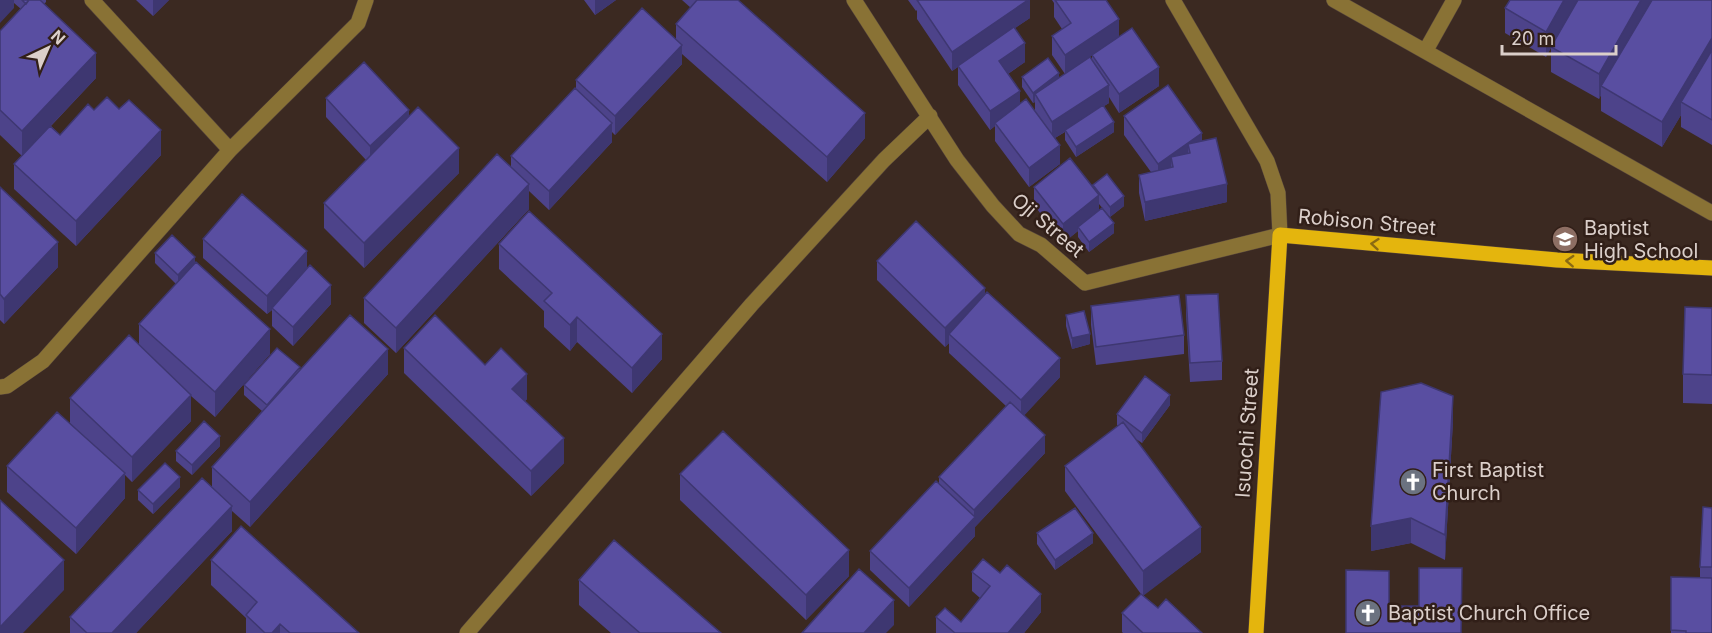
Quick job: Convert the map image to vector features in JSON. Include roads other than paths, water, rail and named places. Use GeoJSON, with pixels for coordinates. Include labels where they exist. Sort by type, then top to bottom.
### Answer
{"type":"FeatureCollection","features":[{"type":"Feature","properties":{"kind":"main road","name":"Robison Street"},"geometry":{"type":"LineString","coordinates":[[1280,235],[1557,260],[1712,268]]}},
{"type":"Feature","properties":{"kind":"main road","name":"Isuochi Street"},"geometry":{"type":"LineString","coordinates":[[1256,633],[1280,235]]}},
{"type":"Feature","properties":{"kind":"street"},"geometry":{"type":"LineString","coordinates":[[92,0],[230,150]]}},
{"type":"Feature","properties":{"kind":"street"},"geometry":{"type":"LineString","coordinates":[[0,387],[7,386],[43,361],[230,150],[358,23],[366,0]]}},
{"type":"Feature","properties":{"kind":"street","name":"Oji Street"},"geometry":{"type":"LineString","coordinates":[[854,0],[957,160],[993,207],[1019,234],[1041,245],[1085,283],[1280,235]]}},
{"type":"Feature","properties":{"kind":"street","name":"Robison Street"},"geometry":{"type":"LineString","coordinates":[[1173,0],[1267,161],[1278,193],[1280,235]]}},
{"type":"Feature","properties":{"kind":"street"},"geometry":{"type":"LineString","coordinates":[[1334,0],[1712,213]]}},
{"type":"Feature","properties":{"kind":"street"},"geometry":{"type":"LineString","coordinates":[[1426,50],[1454,0]]}},
{"type":"Feature","properties":{"kind":"street"},"geometry":{"type":"LineString","coordinates":[[467,633],[753,304],[884,160],[930,116]]}},
{"type":"Feature","properties":{"kind":"place","name":"Baptist High School"},"geometry":{"type":"Point","coordinates":[1565,239]}},
{"type":"Feature","properties":{"kind":"place","name":"First Baptist Church"},"geometry":{"type":"Point","coordinates":[1413,482]}},
{"type":"Feature","properties":{"kind":"place","name":"Baptist Church Office"},"geometry":{"type":"Point","coordinates":[1368,613]}}]}
